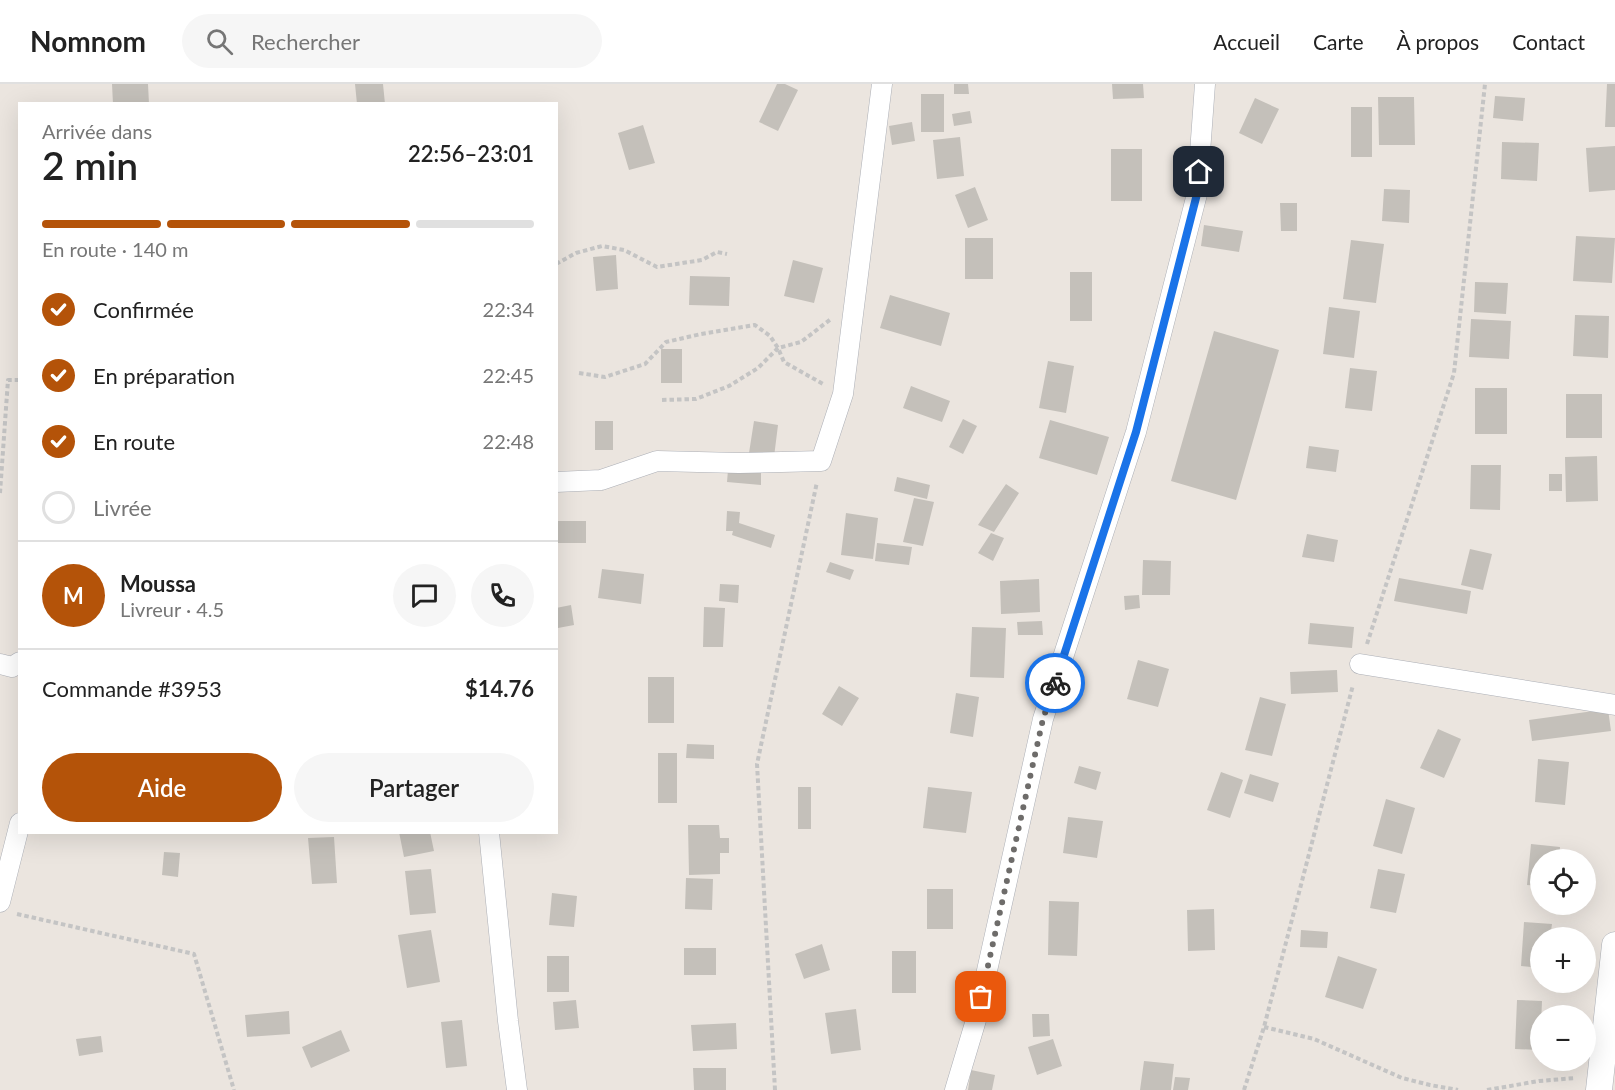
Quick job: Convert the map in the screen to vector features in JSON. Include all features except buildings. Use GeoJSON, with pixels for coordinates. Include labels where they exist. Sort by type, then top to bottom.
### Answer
{"type":"FeatureCollection","features":[{"type":"Feature","properties":{"kind":"street"},"geometry":{"type":"LineString","coordinates":[[558,482],[601,480],[657,461],[739,463],[821,461],[843,394],[882,84]]}},
{"type":"Feature","properties":{"kind":"street"},"geometry":{"type":"LineString","coordinates":[[956,1090],[976,1020],[1043,719],[1136,432],[1197,194],[1205,84]]}},
{"type":"Feature","properties":{"kind":"street"},"geometry":{"type":"LineString","coordinates":[[0,664],[12,667],[18,663]]}},
{"type":"Feature","properties":{"kind":"street"},"geometry":{"type":"LineString","coordinates":[[1360,664],[1615,705]]}},
{"type":"Feature","properties":{"kind":"street"},"geometry":{"type":"LineString","coordinates":[[6,907],[18,834]]}},
{"type":"Feature","properties":{"kind":"street"},"geometry":{"type":"LineString","coordinates":[[489,834],[517,1090]]}},
{"type":"Feature","properties":{"kind":"street"},"geometry":{"type":"LineString","coordinates":[[1600,1083],[1614,956]]}},
{"type":"Feature","properties":{"kind":"path"},"geometry":{"type":"LineString","coordinates":[[1244,1090],[1264,1026],[1347,703],[1454,373],[1485,84]]}},
{"type":"Feature","properties":{"kind":"path"},"geometry":{"type":"LineString","coordinates":[[558,263],[576,253],[602,246],[624,250],[657,267],[702,260],[717,252],[727,254]]}},
{"type":"Feature","properties":{"kind":"path"},"geometry":{"type":"LineString","coordinates":[[662,400],[696,399],[729,386],[758,368],[778,348],[801,342],[824,322],[854,306]]}},
{"type":"Feature","properties":{"kind":"path"},"geometry":{"type":"LineString","coordinates":[[579,373],[605,377],[645,364],[666,342],[701,333],[755,325],[770,336],[784,362],[843,394]]}},
{"type":"Feature","properties":{"kind":"path"},"geometry":{"type":"LineString","coordinates":[[0,493],[8,380],[18,380]]}},
{"type":"Feature","properties":{"kind":"path"},"geometry":{"type":"LineString","coordinates":[[775,1090],[757,764],[821,461]]}},
{"type":"Feature","properties":{"kind":"path"},"geometry":{"type":"LineString","coordinates":[[6,907],[194,954],[234,1090]]}},
{"type":"Feature","properties":{"kind":"path"},"geometry":{"type":"LineString","coordinates":[[1264,1026],[1314,1039],[1402,1078],[1458,1090]]}},
{"type":"Feature","properties":{"kind":"path"},"geometry":{"type":"LineString","coordinates":[[1487,1090],[1539,1082],[1600,1083]]}},
{"type":"Feature","properties":{"kind":"way so far"},"geometry":{"type":"LineString","coordinates":[[981,997],[1043,719],[1055,683]]}},
{"type":"Feature","properties":{"kind":"route"},"geometry":{"type":"LineString","coordinates":[[1055,683],[1136,432],[1197,194],[1199,172]]}}]}
